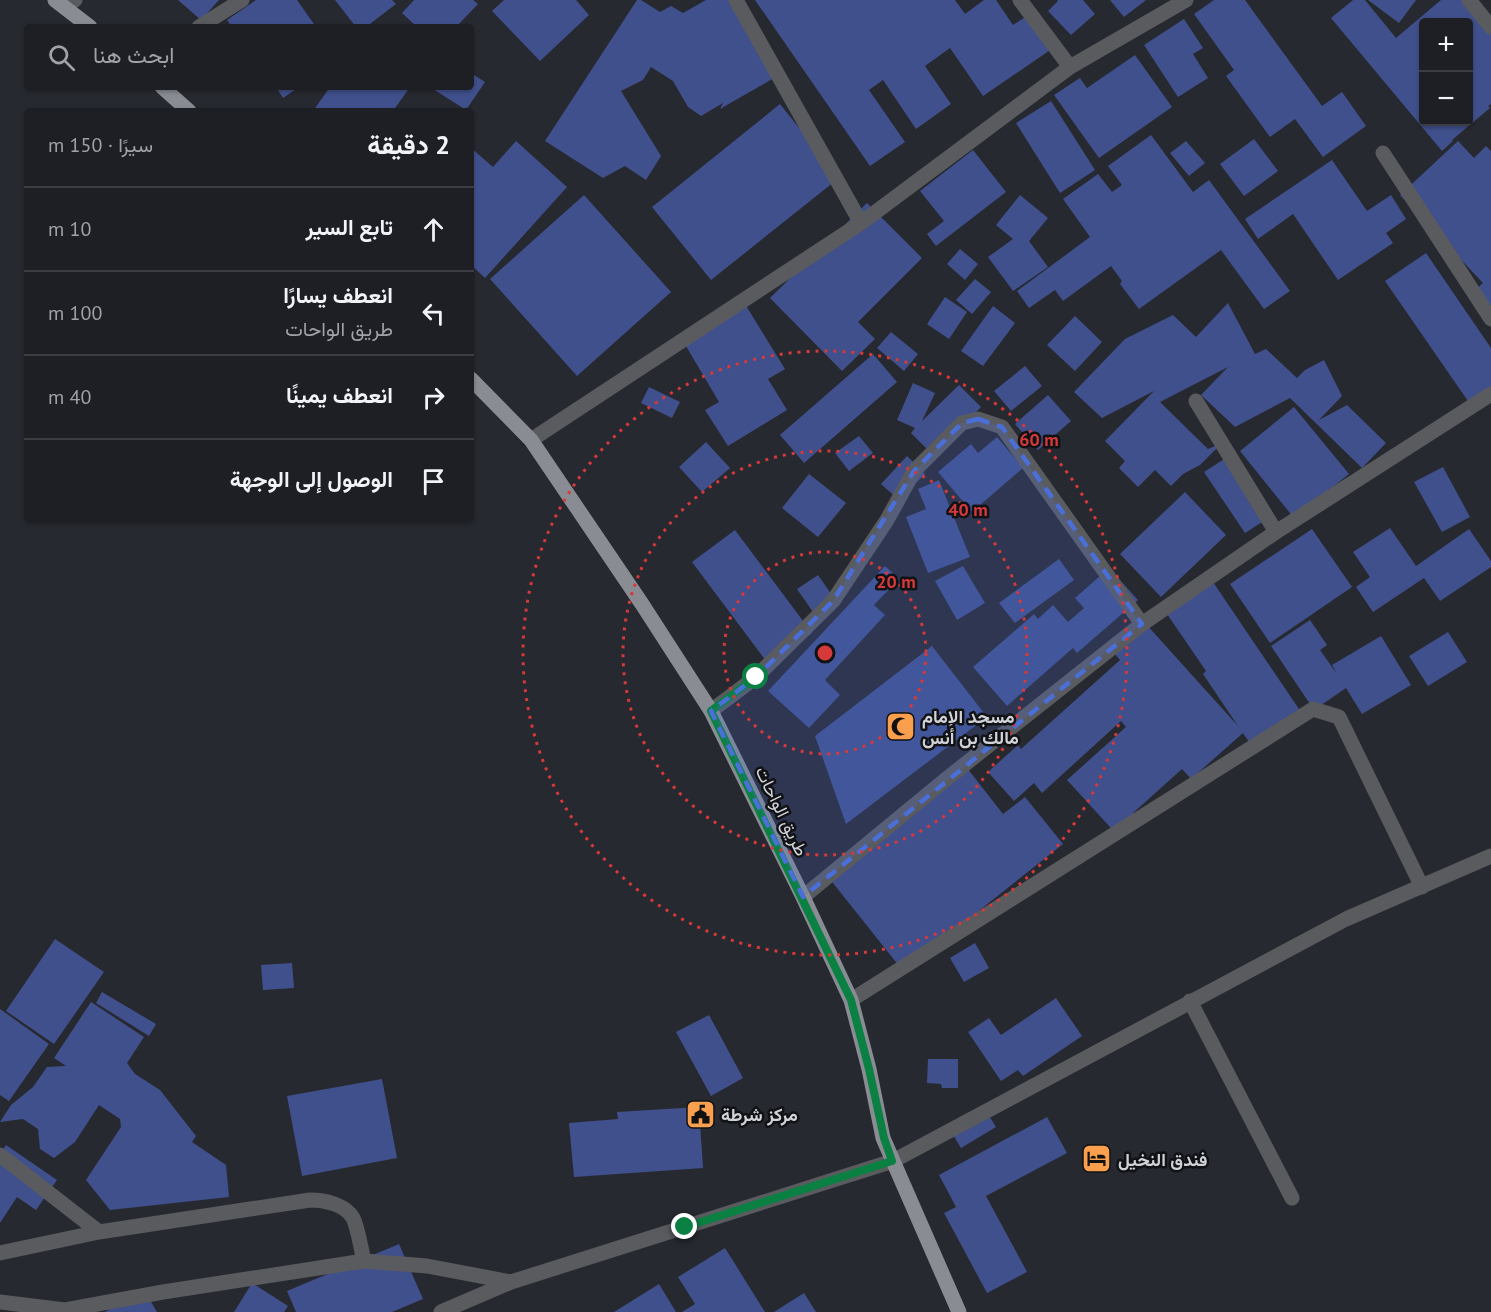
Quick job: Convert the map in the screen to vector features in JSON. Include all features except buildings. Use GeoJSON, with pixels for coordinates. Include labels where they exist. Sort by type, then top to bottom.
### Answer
{"type":"FeatureCollection","features":[{"type":"Feature","properties":{"kind":"main road"},"geometry":{"type":"LineString","coordinates":[[65,2],[87,24]]}},
{"type":"Feature","properties":{"kind":"main road"},"geometry":{"type":"LineString","coordinates":[[165,90],[186,108]]}},
{"type":"Feature","properties":{"kind":"main road","name":"طريق الواحات"},"geometry":{"type":"LineString","coordinates":[[474,382],[531,440],[711,711],[851,1000],[884,1138],[959,1312]]}},
{"type":"Feature","properties":{"kind":"street"},"geometry":{"type":"LineString","coordinates":[[204,24],[242,0]]}},
{"type":"Feature","properties":{"kind":"street"},"geometry":{"type":"LineString","coordinates":[[736,0],[861,223]]}},
{"type":"Feature","properties":{"kind":"street"},"geometry":{"type":"LineString","coordinates":[[1020,0],[1070,68]]}},
{"type":"Feature","properties":{"kind":"street"},"geometry":{"type":"LineString","coordinates":[[531,440],[861,223],[1070,68],[1186,0]]}},
{"type":"Feature","properties":{"kind":"street"},"geometry":{"type":"LineString","coordinates":[[1469,0],[1491,27]]}},
{"type":"Feature","properties":{"kind":"street"},"geometry":{"type":"LineString","coordinates":[[1383,153],[1491,319]]}},
{"type":"Feature","properties":{"kind":"street"},"geometry":{"type":"LineString","coordinates":[[803,897],[1143,624],[1276,532],[1491,394]]}},
{"type":"Feature","properties":{"kind":"street"},"geometry":{"type":"LineString","coordinates":[[1196,401],[1276,532]]}},
{"type":"Feature","properties":{"kind":"street"},"geometry":{"type":"LineString","coordinates":[[711,711],[756,677],[833,601],[887,520],[914,471],[962,423],[978,418],[1002,427],[1143,624]]}},
{"type":"Feature","properties":{"kind":"street"},"geometry":{"type":"LineString","coordinates":[[851,1000],[1313,709],[1339,717],[1422,887]]}},
{"type":"Feature","properties":{"kind":"street"},"geometry":{"type":"LineString","coordinates":[[441,1312],[511,1282],[892,1161],[1346,919],[1491,856]]}},
{"type":"Feature","properties":{"kind":"street"},"geometry":{"type":"LineString","coordinates":[[1190,1001],[1292,1198]]}},
{"type":"Feature","properties":{"kind":"street"},"geometry":{"type":"LineString","coordinates":[[0,1155],[99,1232]]}},
{"type":"Feature","properties":{"kind":"street"},"geometry":{"type":"LineString","coordinates":[[0,1253],[99,1232],[310,1200],[327,1200],[353,1218],[364,1261]]}},
{"type":"Feature","properties":{"kind":"street"},"geometry":{"type":"LineString","coordinates":[[0,1302],[65,1310],[163,1292],[364,1261],[427,1266],[511,1282]]}},
{"type":"Feature","properties":{"kind":"highlighted area"},"geometry":{"type":"Polygon","coordinates":[[[978,419],[1002,427],[1142,624],[803,897],[711,711],[756,677],[833,601],[914,471],[962,423],[978,419]]]}},
{"type":"Feature","properties":{"kind":"place","name":"مسجد الإمام مالك بن أنس"},"geometry":{"type":"Point","coordinates":[901,726]}},
{"type":"Feature","properties":{"kind":"place","name":"مركز شرطة"},"geometry":{"type":"Point","coordinates":[700,1114]}},
{"type":"Feature","properties":{"kind":"place","name":"فندق النخيل"},"geometry":{"type":"Point","coordinates":[1097,1159]}},
{"type":"Feature","properties":{"kind":"route"},"geometry":{"type":"LineString","coordinates":[[685,1227],[892,1161],[884,1138],[851,1000],[711,711],[756,677]]}}]}
